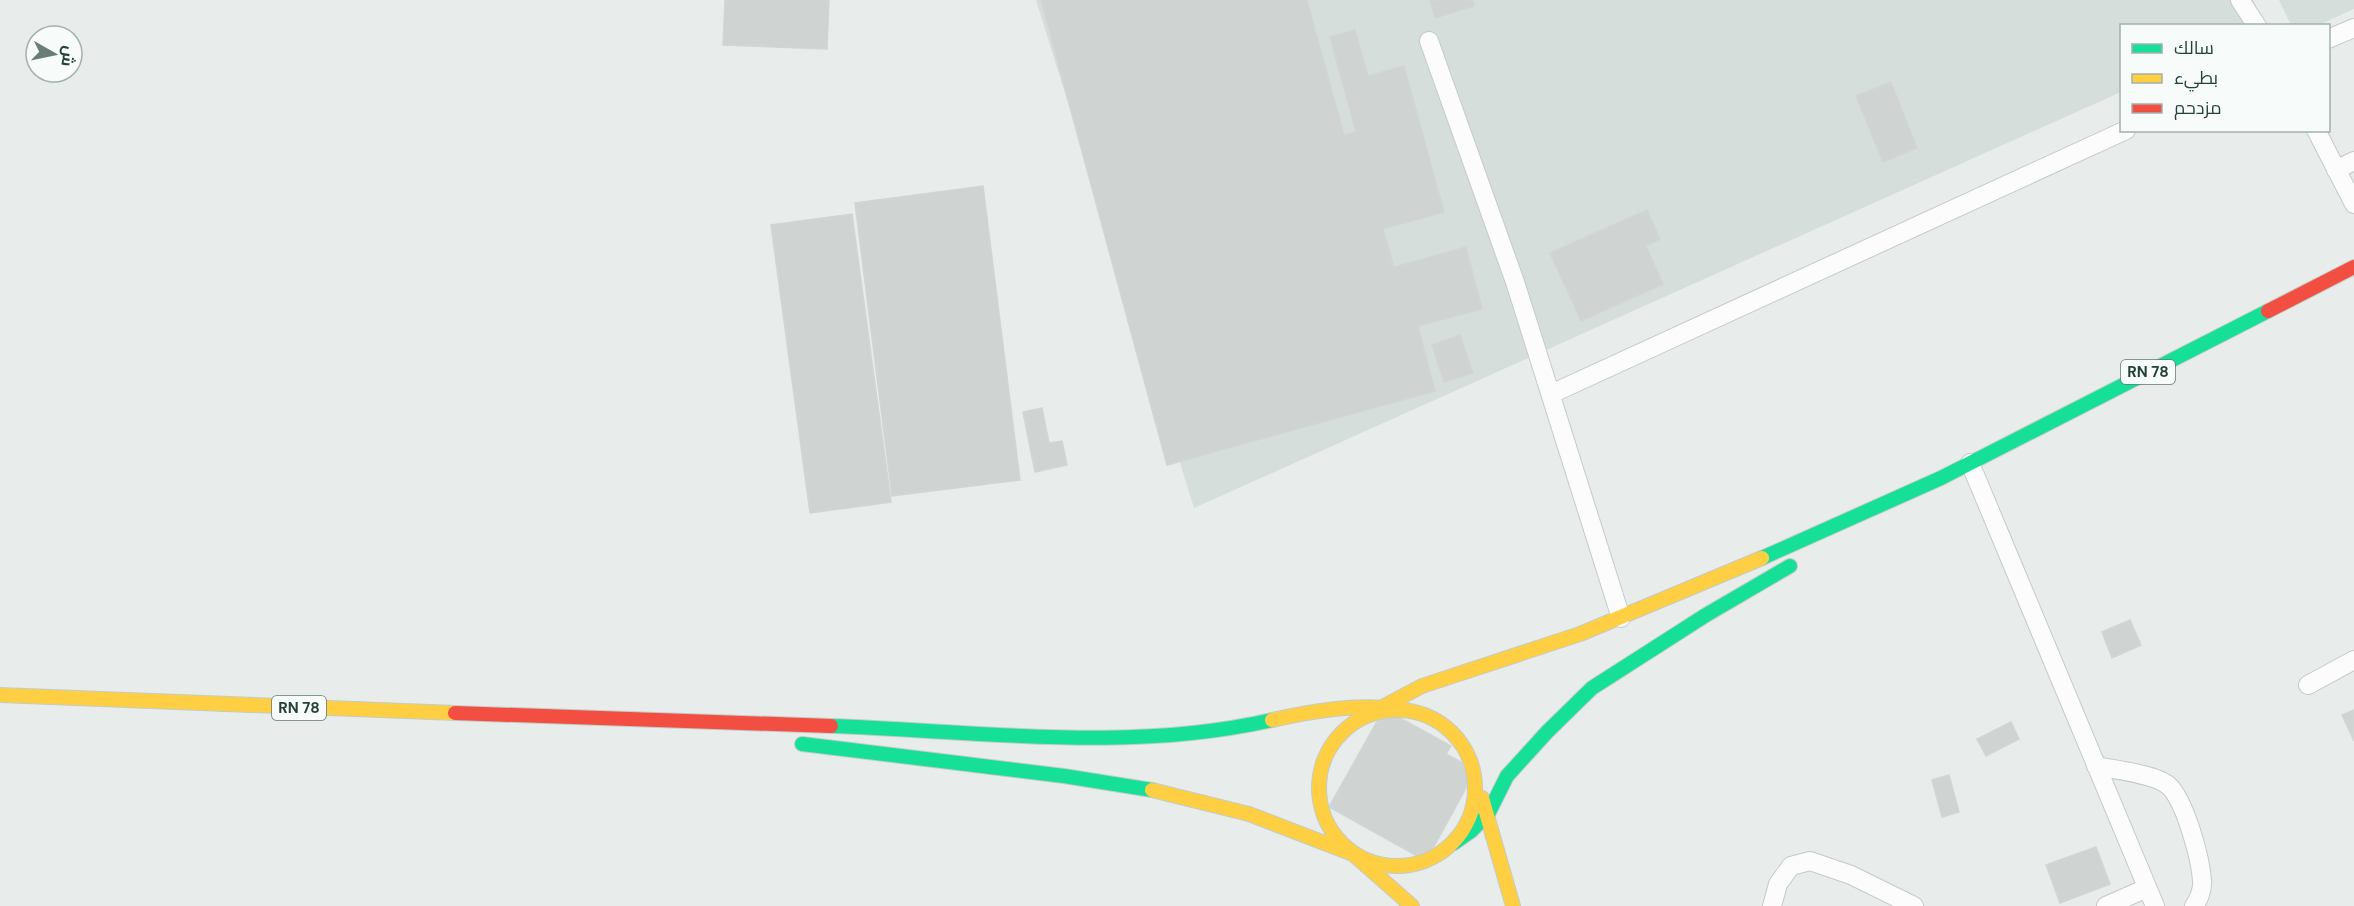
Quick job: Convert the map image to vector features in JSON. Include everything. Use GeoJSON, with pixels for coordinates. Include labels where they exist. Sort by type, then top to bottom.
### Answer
{"type":"FeatureCollection","features":[{"type":"Feature","properties":{"kind":"main road","name":"RN 78"},"geometry":{"type":"LineString","coordinates":[[1941,478],[2354,267]]}},
{"type":"Feature","properties":{"kind":"main road"},"geometry":{"type":"LineString","coordinates":[[1412,906],[1334,835],[1322,810],[1319,783],[1325,757],[1339,736],[1358,720],[1422,686],[1580,634],[1621,618],[1701,585],[1941,478]]}},
{"type":"Feature","properties":{"kind":"main road"},"geometry":{"type":"LineString","coordinates":[[1829,543],[1941,478]]}},
{"type":"Feature","properties":{"kind":"main road"},"geometry":{"type":"LineString","coordinates":[[784,742],[1064,776],[1162,792],[1249,814],[1378,865],[1405,867],[1432,859],[1471,831],[1488,814],[1507,776],[1592,688],[1706,615],[1798,561]]}},
{"type":"Feature","properties":{"kind":"main road","name":"RN 78"},"geometry":{"type":"LineString","coordinates":[[0,695],[597,718]]}},
{"type":"Feature","properties":{"kind":"main road"},"geometry":{"type":"LineString","coordinates":[[597,718],[842,726],[1051,738],[1145,738],[1225,729],[1360,705],[1386,705],[1430,717],[1450,730],[1466,750],[1488,814],[1513,906]]}},
{"type":"Feature","properties":{"kind":"main road"},"geometry":{"type":"LineString","coordinates":[[1358,720],[1381,712],[1406,710]]}},
{"type":"Feature","properties":{"kind":"main road"},"geometry":{"type":"LineString","coordinates":[[597,718],[749,737]]}},
{"type":"Feature","properties":{"kind":"main road"},"geometry":{"type":"LineString","coordinates":[[1454,843],[1468,823],[1475,798],[1474,774]]}},
{"type":"Feature","properties":{"kind":"lane"},"geometry":{"type":"LineString","coordinates":[[2240,0],[2256,24]]}},
{"type":"Feature","properties":{"kind":"lane"},"geometry":{"type":"LineString","coordinates":[[2330,38],[2354,28]]}},
{"type":"Feature","properties":{"kind":"lane"},"geometry":{"type":"LineString","coordinates":[[1429,41],[1515,282],[1621,618]]}},
{"type":"Feature","properties":{"kind":"lane"},"geometry":{"type":"LineString","coordinates":[[1551,394],[2122,132]]}},
{"type":"Feature","properties":{"kind":"lane"},"geometry":{"type":"LineString","coordinates":[[2317,132],[2354,204]]}},
{"type":"Feature","properties":{"kind":"lane"},"geometry":{"type":"LineString","coordinates":[[2336,170],[2354,161]]}},
{"type":"Feature","properties":{"kind":"lane"},"geometry":{"type":"LineString","coordinates":[[1970,463],[2155,906]]}},
{"type":"Feature","properties":{"kind":"lane"},"geometry":{"type":"LineString","coordinates":[[2308,685],[2354,660]]}},
{"type":"Feature","properties":{"kind":"lane"},"geometry":{"type":"LineString","coordinates":[[2096,766],[2147,777],[2170,787],[2190,824],[2202,882],[2198,901],[2194,906]]}},
{"type":"Feature","properties":{"kind":"lane"},"geometry":{"type":"LineString","coordinates":[[1772,906],[1778,885],[1791,866],[1810,861],[1851,875],[1914,906]]}},
{"type":"Feature","properties":{"kind":"lane"},"geometry":{"type":"LineString","coordinates":[[2106,906],[2147,888]]}},
{"type":"Feature","properties":{"kind":"shaded area"},"geometry":{"type":"Polygon","coordinates":[[[1036,0],[2253,0],[2264,24],[2120,24],[2120,92],[1194,508],[1036,0]]]}},
{"type":"Feature","properties":{"kind":"shaded area"},"geometry":{"type":"Polygon","coordinates":[[[2279,0],[2354,0],[2354,9],[2321,24],[2291,24],[2279,0]]]}},
{"type":"Feature","properties":{"kind":"building"},"geometry":{"type":"Polygon","coordinates":[[[725,0],[829,0],[827,49],[723,45],[725,0]]]}},
{"type":"Feature","properties":{"kind":"building"},"geometry":{"type":"Polygon","coordinates":[[[1041,0],[1307,0],[1344,135],[1356,132],[1330,37],[1355,30],[1368,76],[1404,66],[1444,212],[1383,229],[1394,267],[1466,247],[1482,309],[1418,326],[1435,391],[1167,465],[1041,0]]]}},
{"type":"Feature","properties":{"kind":"building"},"geometry":{"type":"Polygon","coordinates":[[[1430,0],[1473,0],[1474,6],[1435,18],[1430,0]]]}},
{"type":"Feature","properties":{"kind":"building"},"geometry":{"type":"Polygon","coordinates":[[[1891,82],[1917,148],[1883,162],[1856,96],[1891,82]]]}},
{"type":"Feature","properties":{"kind":"building"},"geometry":{"type":"Polygon","coordinates":[[[983,186],[1020,480],[892,496],[855,203],[983,186]]]}},
{"type":"Feature","properties":{"kind":"building"},"geometry":{"type":"Polygon","coordinates":[[[1647,210],[1660,239],[1646,246],[1663,284],[1581,321],[1550,253],[1647,210]]]}},
{"type":"Feature","properties":{"kind":"building"},"geometry":{"type":"Polygon","coordinates":[[[852,214],[891,502],[810,513],[771,225],[852,214]]]}},
{"type":"Feature","properties":{"kind":"building"},"geometry":{"type":"Polygon","coordinates":[[[1460,335],[1473,373],[1444,382],[1432,345],[1460,335]]]}},
{"type":"Feature","properties":{"kind":"building"},"geometry":{"type":"Polygon","coordinates":[[[1042,408],[1049,443],[1062,441],[1067,465],[1035,472],[1023,412],[1042,408]]]}},
{"type":"Feature","properties":{"kind":"building"},"geometry":{"type":"Polygon","coordinates":[[[2130,620],[2141,645],[2112,658],[2102,632],[2130,620]]]}},
{"type":"Feature","properties":{"kind":"building"},"geometry":{"type":"Polygon","coordinates":[[[1384,709],[1451,746],[1446,754],[1476,770],[1426,861],[1329,807],[1384,709]]]}},
{"type":"Feature","properties":{"kind":"building"},"geometry":{"type":"Polygon","coordinates":[[[2354,710],[2354,741],[2342,715],[2354,710]]]}},
{"type":"Feature","properties":{"kind":"building"},"geometry":{"type":"Polygon","coordinates":[[[2011,722],[2019,739],[1986,756],[1977,739],[2011,722]]]}},
{"type":"Feature","properties":{"kind":"building"},"geometry":{"type":"Polygon","coordinates":[[[1949,775],[1959,812],[1942,817],[1932,780],[1949,775]]]}},
{"type":"Feature","properties":{"kind":"building"},"geometry":{"type":"Polygon","coordinates":[[[2096,847],[2110,884],[2060,903],[2046,865],[2096,847]]]}},
{"type":"Feature","properties":{"kind":"traffic: fast"},"geometry":{"type":"LineString","coordinates":[[1762,558],[1941,478],[2268,311]]}},
{"type":"Feature","properties":{"kind":"traffic: fast"},"geometry":{"type":"LineString","coordinates":[[1454,843],[1471,831],[1488,814],[1507,776],[1592,688],[1706,615],[1790,566]]}},
{"type":"Feature","properties":{"kind":"traffic: fast"},"geometry":{"type":"LineString","coordinates":[[831,726],[1107,738],[1162,736],[1217,730],[1272,720]]}},
{"type":"Feature","properties":{"kind":"traffic: fast"},"geometry":{"type":"LineString","coordinates":[[802,744],[1064,776],[1152,790]]}},
{"type":"Feature","properties":{"kind":"traffic: slow"},"geometry":{"type":"LineString","coordinates":[[1377,710],[1422,686],[1580,634],[1762,558]]}},
{"type":"Feature","properties":{"kind":"traffic: slow"},"geometry":{"type":"LineString","coordinates":[[0,695],[455,713]]}},
{"type":"Feature","properties":{"kind":"traffic: slow"},"geometry":{"type":"LineString","coordinates":[[1272,720],[1305,713],[1355,707],[1406,710]]}},
{"type":"Feature","properties":{"kind":"traffic: slow"},"geometry":{"type":"LineString","coordinates":[[1397,710],[1427,716],[1452,733],[1469,758],[1475,788],[1469,818],[1452,843],[1427,860],[1397,866],[1367,860],[1342,843],[1325,818],[1319,788],[1325,758],[1342,733],[1367,716],[1397,710]]}},
{"type":"Feature","properties":{"kind":"traffic: slow"},"geometry":{"type":"LineString","coordinates":[[1152,790],[1249,814],[1353,854],[1412,906]]}},
{"type":"Feature","properties":{"kind":"traffic: slow"},"geometry":{"type":"LineString","coordinates":[[1482,798],[1513,906]]}},
{"type":"Feature","properties":{"kind":"traffic: jam"},"geometry":{"type":"LineString","coordinates":[[2268,311],[2354,267]]}},
{"type":"Feature","properties":{"kind":"traffic: jam"},"geometry":{"type":"LineString","coordinates":[[455,713],[831,726]]}}]}
